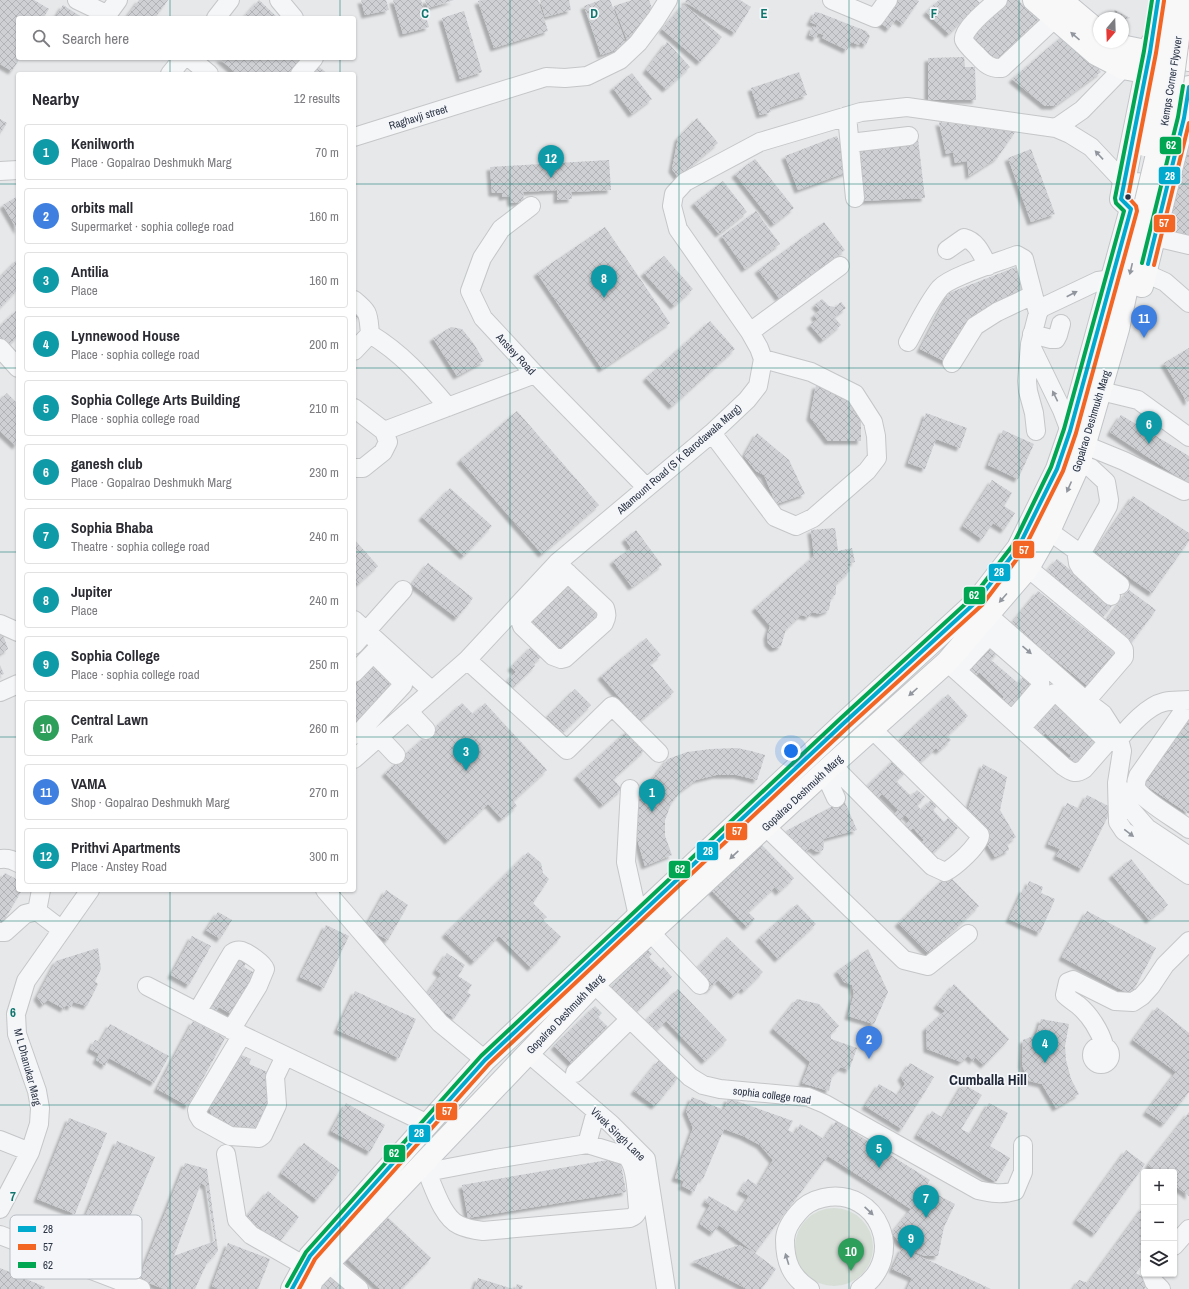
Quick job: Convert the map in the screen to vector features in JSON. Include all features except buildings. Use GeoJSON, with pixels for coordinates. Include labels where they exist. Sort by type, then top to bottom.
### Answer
{"type":"FeatureCollection","features":[{"type":"Feature","properties":{"kind":"main road"},"geometry":{"type":"LineString","coordinates":[[1034,0],[1062,8],[1093,28]]}},
{"type":"Feature","properties":{"kind":"main road"},"geometry":{"type":"LineString","coordinates":[[1133,48],[1158,0]]}},
{"type":"Feature","properties":{"kind":"main road","name":"Kemps Corner Flyover"},"geometry":{"type":"LineString","coordinates":[[1131,209],[1130,183],[1154,97],[1167,0]]}},
{"type":"Feature","properties":{"kind":"main road","name":"Kemps Corner Flyover"},"geometry":{"type":"LineString","coordinates":[[1147,234],[1170,99],[1183,0]]}},
{"type":"Feature","properties":{"kind":"main road"},"geometry":{"type":"LineString","coordinates":[[1062,8],[1096,54],[1123,68],[1189,80]]}},
{"type":"Feature","properties":{"kind":"main road"},"geometry":{"type":"LineString","coordinates":[[1133,48],[1189,60]]}},
{"type":"Feature","properties":{"kind":"main road"},"geometry":{"type":"LineString","coordinates":[[1130,183],[1146,73],[1133,48]]}},
{"type":"Feature","properties":{"kind":"main road"},"geometry":{"type":"LineString","coordinates":[[1118,329],[1137,308],[1145,273],[1147,234],[1187,115],[1189,87]]}},
{"type":"Feature","properties":{"kind":"main road","name":"Gopalrao Deshmukh Marg"},"geometry":{"type":"LineString","coordinates":[[309,1289],[312,1280],[423,1170],[528,1053],[594,984],[644,924],[846,722],[977,601],[1018,548],[1057,469],[1078,447],[1112,279],[1131,209]]}},
{"type":"Feature","properties":{"kind":"main road","name":"Gopalrao Deshmukh Marg"},"geometry":{"type":"LineString","coordinates":[[292,1289],[310,1256],[485,1060],[644,924],[766,826],[872,729],[952,666],[988,615],[1028,568],[1049,530],[1078,447],[1101,390],[1147,234]]}},
{"type":"Feature","properties":{"kind":"street"},"geometry":{"type":"LineString","coordinates":[[77,0],[104,13],[110,11],[118,0]]}},
{"type":"Feature","properties":{"kind":"street"},"geometry":{"type":"LineString","coordinates":[[218,16],[230,0]]}},
{"type":"Feature","properties":{"kind":"street"},"geometry":{"type":"LineString","coordinates":[[279,0],[292,16]]}},
{"type":"Feature","properties":{"kind":"street","name":"Raghavji street"},"geometry":{"type":"LineString","coordinates":[[356,136],[546,77],[565,78],[586,76],[620,60],[638,43],[668,0]]}},
{"type":"Feature","properties":{"kind":"street"},"geometry":{"type":"LineString","coordinates":[[832,0],[875,18],[888,0]]}},
{"type":"Feature","properties":{"kind":"street"},"geometry":{"type":"LineString","coordinates":[[998,0],[967,28],[964,35],[964,41],[986,64],[996,69],[1002,68],[1062,8]]}},
{"type":"Feature","properties":{"kind":"street"},"geometry":{"type":"LineString","coordinates":[[1063,131],[1123,68],[1133,48]]}},
{"type":"Feature","properties":{"kind":"street"},"geometry":{"type":"LineString","coordinates":[[172,72],[181,60]]}},
{"type":"Feature","properties":{"kind":"street"},"geometry":{"type":"LineString","coordinates":[[192,60],[207,72]]}},
{"type":"Feature","properties":{"kind":"street"},"geometry":{"type":"LineString","coordinates":[[302,72],[312,60]]}},
{"type":"Feature","properties":{"kind":"street"},"geometry":{"type":"LineString","coordinates":[[712,432],[775,517],[796,526],[813,518],[867,471],[876,458],[876,436],[873,422],[855,394],[811,372],[763,359],[750,332],[678,229],[672,206],[674,194],[685,182],[760,142],[861,112],[907,107],[1063,131],[1091,146],[1130,183]]}},
{"type":"Feature","properties":{"kind":"street"},"geometry":{"type":"LineString","coordinates":[[847,116],[855,198]]}},
{"type":"Feature","properties":{"kind":"street"},"geometry":{"type":"LineString","coordinates":[[850,143],[909,136]]}},
{"type":"Feature","properties":{"kind":"street"},"geometry":{"type":"LineString","coordinates":[[0,171],[16,170]]}},
{"type":"Feature","properties":{"kind":"street","name":"Anstey Road"},"geometry":{"type":"LineString","coordinates":[[530,206],[501,229],[482,258],[470,291],[483,318],[535,374],[646,487]]}},
{"type":"Feature","properties":{"kind":"street"},"geometry":{"type":"LineString","coordinates":[[1147,234],[1189,245]]}},
{"type":"Feature","properties":{"kind":"street"},"geometry":{"type":"LineString","coordinates":[[947,250],[964,238],[970,239],[975,242],[988,266]]}},
{"type":"Feature","properties":{"kind":"street"},"geometry":{"type":"LineString","coordinates":[[908,342],[931,300],[940,288],[950,280],[1017,255],[1024,259],[1038,313]]}},
{"type":"Feature","properties":{"kind":"street"},"geometry":{"type":"LineString","coordinates":[[750,332],[840,266]]}},
{"type":"Feature","properties":{"kind":"street"},"geometry":{"type":"LineString","coordinates":[[1145,273],[1165,282],[1189,303]]}},
{"type":"Feature","properties":{"kind":"street"},"geometry":{"type":"LineString","coordinates":[[1036,431],[1034,413],[1027,381],[1031,339],[1038,313],[1041,308],[1098,280],[1112,279]]}},
{"type":"Feature","properties":{"kind":"street"},"geometry":{"type":"LineString","coordinates":[[952,364],[975,326],[997,312],[1033,295]]}},
{"type":"Feature","properties":{"kind":"street"},"geometry":{"type":"LineString","coordinates":[[356,302],[366,309],[369,317],[370,334],[356,348]]}},
{"type":"Feature","properties":{"kind":"street"},"geometry":{"type":"LineString","coordinates":[[1031,339],[1056,339],[1061,324]]}},
{"type":"Feature","properties":{"kind":"street"},"geometry":{"type":"LineString","coordinates":[[370,334],[410,364],[448,407]]}},
{"type":"Feature","properties":{"kind":"street"},"geometry":{"type":"LineString","coordinates":[[1031,339],[1078,447],[1091,468],[1106,482],[1109,500],[1108,506],[1079,552],[1078,563],[1081,568],[1115,590]]}},
{"type":"Feature","properties":{"kind":"street"},"geometry":{"type":"LineString","coordinates":[[0,348],[16,366]]}},
{"type":"Feature","properties":{"kind":"street","name":"Altamount Road (S K Barodawala Marg)"},"geometry":{"type":"LineString","coordinates":[[356,755],[366,737],[412,708],[467,660],[523,608],[646,487],[712,432],[746,400],[758,386],[763,359]]}},
{"type":"Feature","properties":{"kind":"street"},"geometry":{"type":"LineString","coordinates":[[384,431],[535,374]]}},
{"type":"Feature","properties":{"kind":"street"},"geometry":{"type":"LineString","coordinates":[[1101,390],[1138,400],[1189,437]]}},
{"type":"Feature","properties":{"kind":"street"},"geometry":{"type":"LineString","coordinates":[[356,410],[384,431],[388,442],[383,452],[363,468],[356,468]]}},
{"type":"Feature","properties":{"kind":"street"},"geometry":{"type":"LineString","coordinates":[[1078,447],[1124,461],[1184,491]]}},
{"type":"Feature","properties":{"kind":"street"},"geometry":{"type":"LineString","coordinates":[[1106,482],[1124,461]]}},
{"type":"Feature","properties":{"kind":"street"},"geometry":{"type":"LineString","coordinates":[[1049,530],[1079,552]]}},
{"type":"Feature","properties":{"kind":"street"},"geometry":{"type":"LineString","coordinates":[[523,608],[520,620],[522,626],[553,656],[561,659],[565,658],[604,622],[607,613],[605,608],[562,568]]}},
{"type":"Feature","properties":{"kind":"street"},"geometry":{"type":"LineString","coordinates":[[1028,568],[1121,645],[1124,650],[1124,657],[1086,701]]}},
{"type":"Feature","properties":{"kind":"street"},"geometry":{"type":"LineString","coordinates":[[356,639],[360,626],[404,590]]}},
{"type":"Feature","properties":{"kind":"street"},"geometry":{"type":"LineString","coordinates":[[988,615],[1086,701],[1103,714],[1119,739],[1122,751],[1116,783],[1118,822],[1124,831],[1189,875]]}},
{"type":"Feature","properties":{"kind":"street"},"geometry":{"type":"LineString","coordinates":[[0,624],[16,631]]}},
{"type":"Feature","properties":{"kind":"street"},"geometry":{"type":"LineString","coordinates":[[360,626],[403,685],[366,737],[396,755]]}},
{"type":"Feature","properties":{"kind":"street"},"geometry":{"type":"LineString","coordinates":[[988,638],[992,638],[1040,679],[1041,685],[1039,689],[1017,724],[1052,694],[1056,693],[1105,739],[1106,742],[1084,769],[1079,772],[1073,772],[1063,766],[952,666],[988,638]]}},
{"type":"Feature","properties":{"kind":"street"},"geometry":{"type":"LineString","coordinates":[[356,671],[377,649]]}},
{"type":"Feature","properties":{"kind":"street"},"geometry":{"type":"LineString","coordinates":[[377,649],[432,691]]}},
{"type":"Feature","properties":{"kind":"street"},"geometry":{"type":"LineString","coordinates":[[467,660],[568,750],[612,706],[658,753]]}},
{"type":"Feature","properties":{"kind":"street"},"geometry":{"type":"LineString","coordinates":[[0,692],[16,685]]}},
{"type":"Feature","properties":{"kind":"street"},"geometry":{"type":"LineString","coordinates":[[400,690],[426,730]]}},
{"type":"Feature","properties":{"kind":"street"},"geometry":{"type":"LineString","coordinates":[[1119,739],[1130,726],[1153,706],[1164,702],[1189,701]]}},
{"type":"Feature","properties":{"kind":"street"},"geometry":{"type":"LineString","coordinates":[[1189,701],[1138,776],[1136,785],[1137,790],[1144,797],[1189,829]]}},
{"type":"Feature","properties":{"kind":"street"},"geometry":{"type":"LineString","coordinates":[[828,768],[929,863],[938,870],[945,872],[953,868],[978,842],[980,834],[872,729]]}},
{"type":"Feature","properties":{"kind":"street"},"geometry":{"type":"LineString","coordinates":[[828,768],[836,798]]}},
{"type":"Feature","properties":{"kind":"street"},"geometry":{"type":"LineString","coordinates":[[1116,783],[1127,804],[1147,828],[1189,856]]}},
{"type":"Feature","properties":{"kind":"street"},"geometry":{"type":"LineString","coordinates":[[630,789],[626,862],[644,924],[700,985]]}},
{"type":"Feature","properties":{"kind":"street"},"geometry":{"type":"LineString","coordinates":[[766,826],[904,960],[928,966],[968,934]]}},
{"type":"Feature","properties":{"kind":"street"},"geometry":{"type":"LineString","coordinates":[[0,859],[6,858],[16,862]]}},
{"type":"Feature","properties":{"kind":"street"},"geometry":{"type":"LineString","coordinates":[[37,911],[41,892]]}},
{"type":"Feature","properties":{"kind":"street","name":"M L Dhanukar Marg"},"geometry":{"type":"LineString","coordinates":[[0,1209],[30,1152],[39,1124],[40,1108],[37,1091],[17,1034],[16,1014],[26,981],[89,892]]}},
{"type":"Feature","properties":{"kind":"street"},"geometry":{"type":"LineString","coordinates":[[327,892],[440,1023],[485,1060]]}},
{"type":"Feature","properties":{"kind":"street"},"geometry":{"type":"LineString","coordinates":[[37,911],[62,930]]}},
{"type":"Feature","properties":{"kind":"street"},"geometry":{"type":"LineString","coordinates":[[0,932],[5,932],[25,914],[37,911]]}},
{"type":"Feature","properties":{"kind":"street"},"geometry":{"type":"LineString","coordinates":[[1104,1045],[1101,1034],[1091,1020],[1079,1006],[1065,995],[1068,982],[1073,980],[1115,1001],[1133,1002],[1142,996],[1151,986],[1165,965],[1189,941]]}},
{"type":"Feature","properties":{"kind":"street"},"geometry":{"type":"LineString","coordinates":[[197,1012],[232,953],[236,951],[242,952],[263,964],[265,969],[258,986],[198,1110],[198,1115],[201,1120],[230,1136],[260,1138],[263,1135],[277,1105],[275,1077],[285,1056]]}},
{"type":"Feature","properties":{"kind":"street","name":"sophia college road"},"geometry":{"type":"LineString","coordinates":[[594,984],[690,1077],[703,1085],[720,1089],[808,1097],[825,1104],[978,1190],[994,1194],[1008,1194],[1015,1191],[1023,1172],[1023,1145]]}},
{"type":"Feature","properties":{"kind":"street"},"geometry":{"type":"LineString","coordinates":[[147,986],[236,1032],[428,1124]]}},
{"type":"Feature","properties":{"kind":"street"},"geometry":{"type":"LineString","coordinates":[[576,1073],[630,1019]]}},
{"type":"Feature","properties":{"kind":"street","name":"Vivek Singh Lane"},"geometry":{"type":"LineString","coordinates":[[528,1053],[611,1124],[646,1159],[666,1289]]}},
{"type":"Feature","properties":{"kind":"street"},"geometry":{"type":"LineString","coordinates":[[587,1144],[596,1111]]}},
{"type":"Feature","properties":{"kind":"street"},"geometry":{"type":"LineString","coordinates":[[0,1140],[30,1152]]}},
{"type":"Feature","properties":{"kind":"street"},"geometry":{"type":"LineString","coordinates":[[587,1144],[626,1156],[630,1160],[633,1166],[638,1207],[638,1211],[635,1216],[630,1218],[483,1231],[470,1230],[458,1225],[448,1217],[423,1170],[587,1144]]}},
{"type":"Feature","properties":{"kind":"street"},"geometry":{"type":"LineString","coordinates":[[226,1154],[237,1220],[251,1235],[305,1266]]}},
{"type":"Feature","properties":{"kind":"street"},"geometry":{"type":"LineString","coordinates":[[810,1289],[800,1283],[790,1270],[785,1254],[785,1238],[790,1222],[801,1209],[815,1200],[831,1197],[847,1198],[862,1205],[874,1216],[882,1231],[884,1255],[877,1283],[860,1289]]}},
{"type":"Feature","properties":{"kind":"street"},"geometry":{"type":"LineString","coordinates":[[1177,1243],[1189,1229]]}},
{"type":"Feature","properties":{"kind":"street"},"geometry":{"type":"LineString","coordinates":[[0,1235],[10,1239]]}},
{"type":"Feature","properties":{"kind":"street"},"geometry":{"type":"LineString","coordinates":[[328,1263],[359,1289]]}},
{"type":"Feature","properties":{"kind":"street"},"geometry":{"type":"LineString","coordinates":[[1152,1277],[1154,1282],[1161,1289]]}},
{"type":"Feature","properties":{"kind":"street"},"geometry":{"type":"LineString","coordinates":[[116,1279],[142,1289]]}},
{"type":"Feature","properties":{"kind":"shaded area"},"geometry":{"type":"Polygon","coordinates":[[[826,1208],[842,1208],[856,1214],[867,1225],[873,1239],[873,1255],[867,1269],[856,1280],[842,1286],[826,1286],[812,1280],[801,1269],[795,1255],[795,1239],[801,1225],[812,1214],[826,1208]]]}},
{"type":"Feature","properties":{"kind":"transit line","name":"62"},"geometry":{"type":"LineString","coordinates":[[287,1286],[306,1252],[481,1056],[841,718],[973,597],[1013,545],[1051,467],[1064,429],[1124,211],[1116,203],[1115,198],[1144,51],[1152,0]]}},
{"type":"Feature","properties":{"kind":"transit line","name":"28"},"geometry":{"type":"LineString","coordinates":[[292,1289],[310,1256],[485,1060],[845,722],[977,601],[1018,548],[1057,469],[1070,431],[1131,209],[1121,199],[1150,52],[1158,0]]}},
{"type":"Feature","properties":{"kind":"transit line","name":"57"},"geometry":{"type":"LineString","coordinates":[[299,1289],[315,1259],[489,1064],[849,726],[982,605],[1023,551],[1063,471],[1076,433],[1137,211],[1136,206],[1128,197],[1156,53],[1164,1]]}},
{"type":"Feature","properties":{"kind":"transit line","name":"62"},"geometry":{"type":"LineString","coordinates":[[1142,263],[1178,117],[1183,86]]}},
{"type":"Feature","properties":{"kind":"transit line","name":"28"},"geometry":{"type":"LineString","coordinates":[[1148,264],[1184,118],[1189,87]]}},
{"type":"Feature","properties":{"kind":"transit line","name":"57"},"geometry":{"type":"LineString","coordinates":[[1154,265],[1189,123]]}},
{"type":"Feature","properties":{"kind":"place","name":"Prithvi Apartments"},"geometry":{"type":"Point","coordinates":[551,178]}},
{"type":"Feature","properties":{"kind":"place","name":"Jupiter"},"geometry":{"type":"Point","coordinates":[604,298]}},
{"type":"Feature","properties":{"kind":"place","name":"VAMA"},"geometry":{"type":"Point","coordinates":[1144,338]}},
{"type":"Feature","properties":{"kind":"place","name":"ganesh club"},"geometry":{"type":"Point","coordinates":[1149,444]}},
{"type":"Feature","properties":{"kind":"place","name":"Antilia"},"geometry":{"type":"Point","coordinates":[466,771]}},
{"type":"Feature","properties":{"kind":"place","name":"Kenilworth"},"geometry":{"type":"Point","coordinates":[652,812]}},
{"type":"Feature","properties":{"kind":"place","name":"orbits mall"},"geometry":{"type":"Point","coordinates":[869,1059]}},
{"type":"Feature","properties":{"kind":"place","name":"Lynnewood House"},"geometry":{"type":"Point","coordinates":[1045,1063]}},
{"type":"Feature","properties":{"kind":"place","name":"Sophia College Arts Building"},"geometry":{"type":"Point","coordinates":[879,1168]}},
{"type":"Feature","properties":{"kind":"place","name":"Sophia Bhaba"},"geometry":{"type":"Point","coordinates":[926,1218]}},
{"type":"Feature","properties":{"kind":"place","name":"Sophia College"},"geometry":{"type":"Point","coordinates":[911,1258]}},
{"type":"Feature","properties":{"kind":"place","name":"Central Lawn"},"geometry":{"type":"Point","coordinates":[851,1271]}},
{"type":"Feature","properties":{"kind":"district","name":"Cumballa Hill"},"geometry":{"type":"Point","coordinates":[988,1079]}}]}
